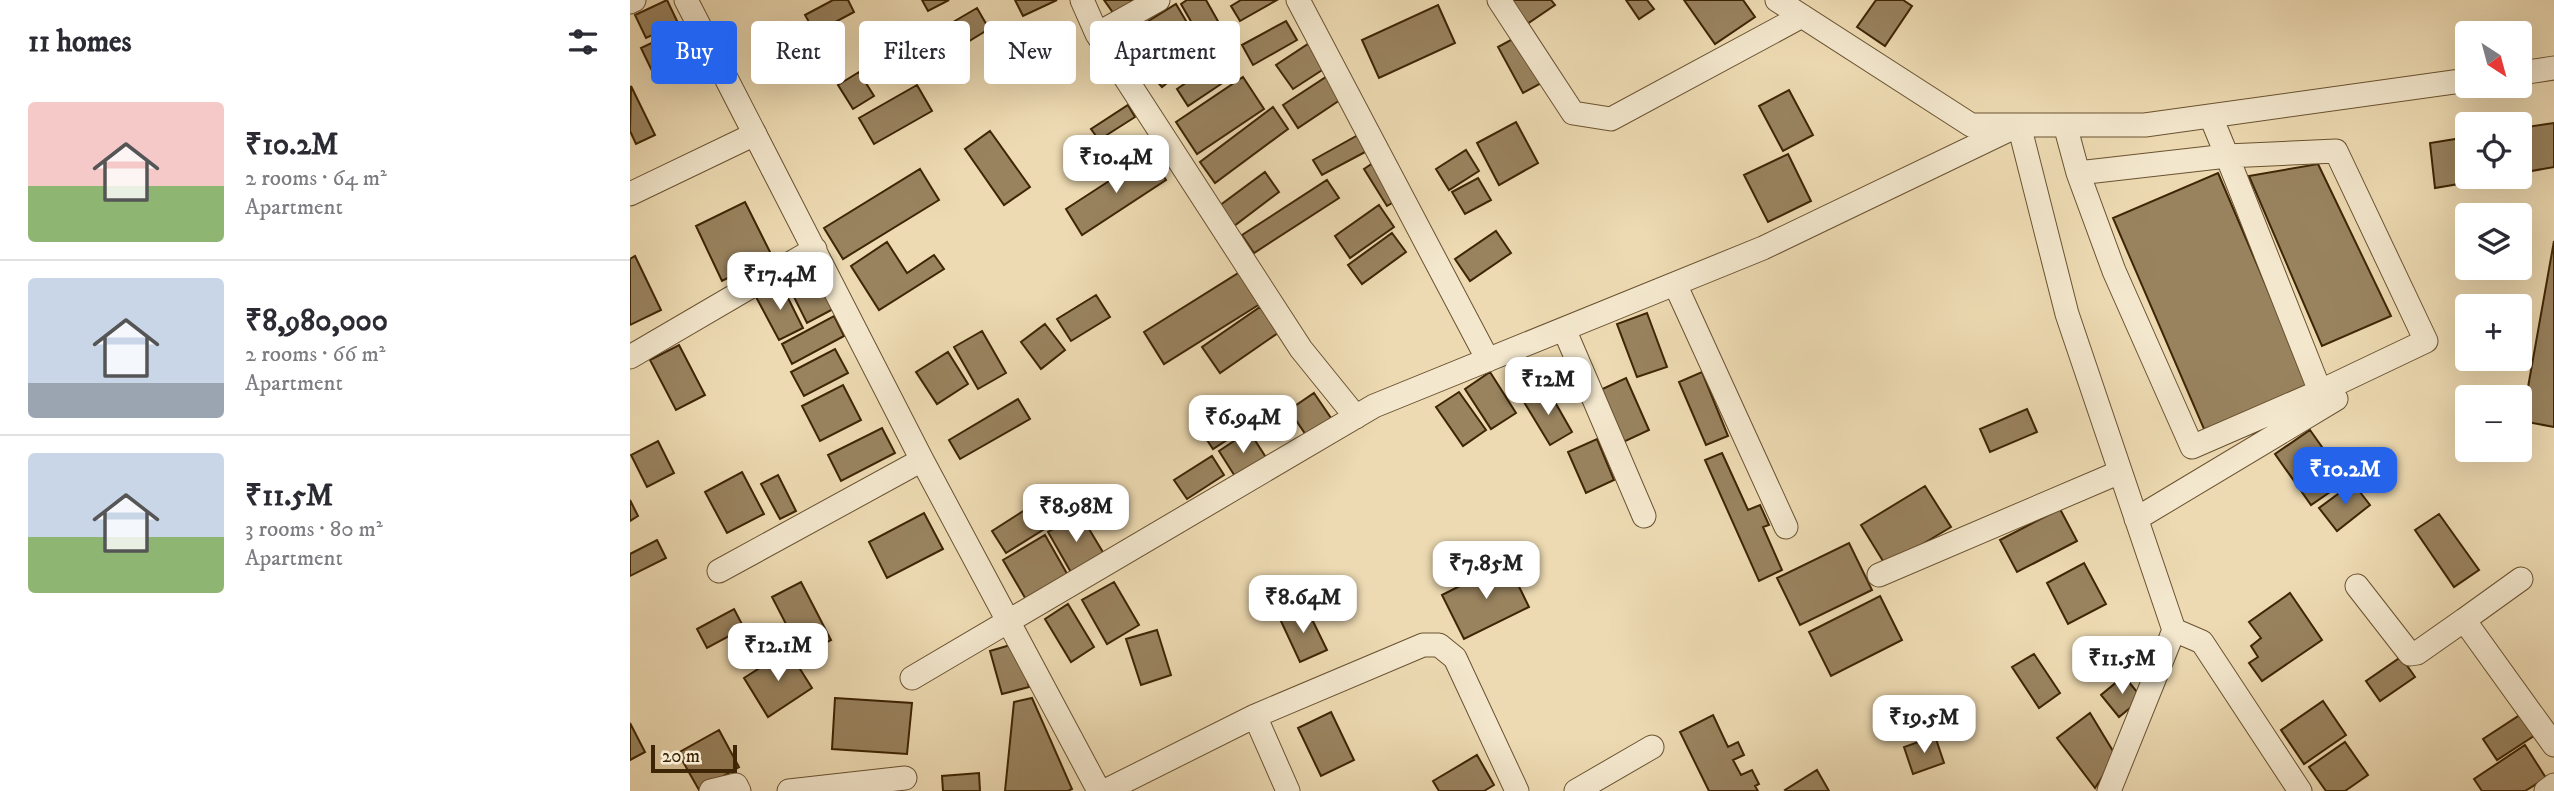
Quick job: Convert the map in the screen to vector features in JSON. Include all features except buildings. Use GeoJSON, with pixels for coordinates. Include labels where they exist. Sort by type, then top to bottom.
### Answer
{"type":"FeatureCollection","features":[{"type":"Feature","properties":{"kind":"street"},"geometry":{"type":"LineString","coordinates":[[686,0],[922,460],[1099,791]]}},
{"type":"Feature","properties":{"kind":"street"},"geometry":{"type":"LineString","coordinates":[[1082,0],[1091,21]]}},
{"type":"Feature","properties":{"kind":"street"},"geometry":{"type":"LineString","coordinates":[[1120,21],[1158,0]]}},
{"type":"Feature","properties":{"kind":"street"},"geometry":{"type":"LineString","coordinates":[[1298,0],[1488,360]]}},
{"type":"Feature","properties":{"kind":"street"},"geometry":{"type":"LineString","coordinates":[[1499,0],[1573,113],[1611,119],[1802,16]]}},
{"type":"Feature","properties":{"kind":"street"},"geometry":{"type":"LineString","coordinates":[[1777,0],[1970,125],[2145,125],[2455,82]]}},
{"type":"Feature","properties":{"kind":"street"},"geometry":{"type":"LineString","coordinates":[[2532,71],[2554,68]]}},
{"type":"Feature","properties":{"kind":"street"},"geometry":{"type":"LineString","coordinates":[[1129,84],[1301,349],[1356,417]]}},
{"type":"Feature","properties":{"kind":"street"},"geometry":{"type":"LineString","coordinates":[[2211,117],[2329,395]]}},
{"type":"Feature","properties":{"kind":"street"},"geometry":{"type":"LineString","coordinates":[[912,678],[1374,406],[1763,248],[2019,125]]}},
{"type":"Feature","properties":{"kind":"street"},"geometry":{"type":"LineString","coordinates":[[2019,125],[2067,314],[2174,630],[2109,791]]}},
{"type":"Feature","properties":{"kind":"street"},"geometry":{"type":"LineString","coordinates":[[2065,125],[2078,173],[2114,271],[2192,447],[2329,395]]}},
{"type":"Feature","properties":{"kind":"street"},"geometry":{"type":"LineString","coordinates":[[630,194],[755,134]]}},
{"type":"Feature","properties":{"kind":"street"},"geometry":{"type":"LineString","coordinates":[[2078,173],[2227,156],[2336,151],[2426,341],[2329,395],[2136,519]]}},
{"type":"Feature","properties":{"kind":"street"},"geometry":{"type":"LineString","coordinates":[[630,357],[815,249]]}},
{"type":"Feature","properties":{"kind":"street"},"geometry":{"type":"LineString","coordinates":[[1675,284],[1786,527]]}},
{"type":"Feature","properties":{"kind":"street"},"geometry":{"type":"LineString","coordinates":[[1564,329],[1644,516]]}},
{"type":"Feature","properties":{"kind":"street"},"geometry":{"type":"LineString","coordinates":[[719,571],[922,460]]}},
{"type":"Feature","properties":{"kind":"street"},"geometry":{"type":"LineString","coordinates":[[1879,575],[2120,472]]}},
{"type":"Feature","properties":{"kind":"street"},"geometry":{"type":"LineString","coordinates":[[2357,586],[2410,654],[2417,653],[2521,579]]}},
{"type":"Feature","properties":{"kind":"street"},"geometry":{"type":"LineString","coordinates":[[2464,620],[2554,745]]}},
{"type":"Feature","properties":{"kind":"street"},"geometry":{"type":"LineString","coordinates":[[2174,630],[2202,642],[2300,791]]}},
{"type":"Feature","properties":{"kind":"street"},"geometry":{"type":"LineString","coordinates":[[1105,791],[1255,716],[1423,645],[1439,645],[1455,658],[1517,791]]}},
{"type":"Feature","properties":{"kind":"street"},"geometry":{"type":"LineString","coordinates":[[1255,716],[1289,791]]}},
{"type":"Feature","properties":{"kind":"street"},"geometry":{"type":"LineString","coordinates":[[1576,791],[1652,747]]}},
{"type":"Feature","properties":{"kind":"street"},"geometry":{"type":"LineString","coordinates":[[789,791],[905,778]]}},
{"type":"Feature","properties":{"kind":"street"},"geometry":{"type":"LineString","coordinates":[[711,791],[736,785],[739,791]]}},
{"type":"Feature","properties":{"kind":"street"},"geometry":{"type":"LineString","coordinates":[[2546,791],[2554,785]]}}]}
